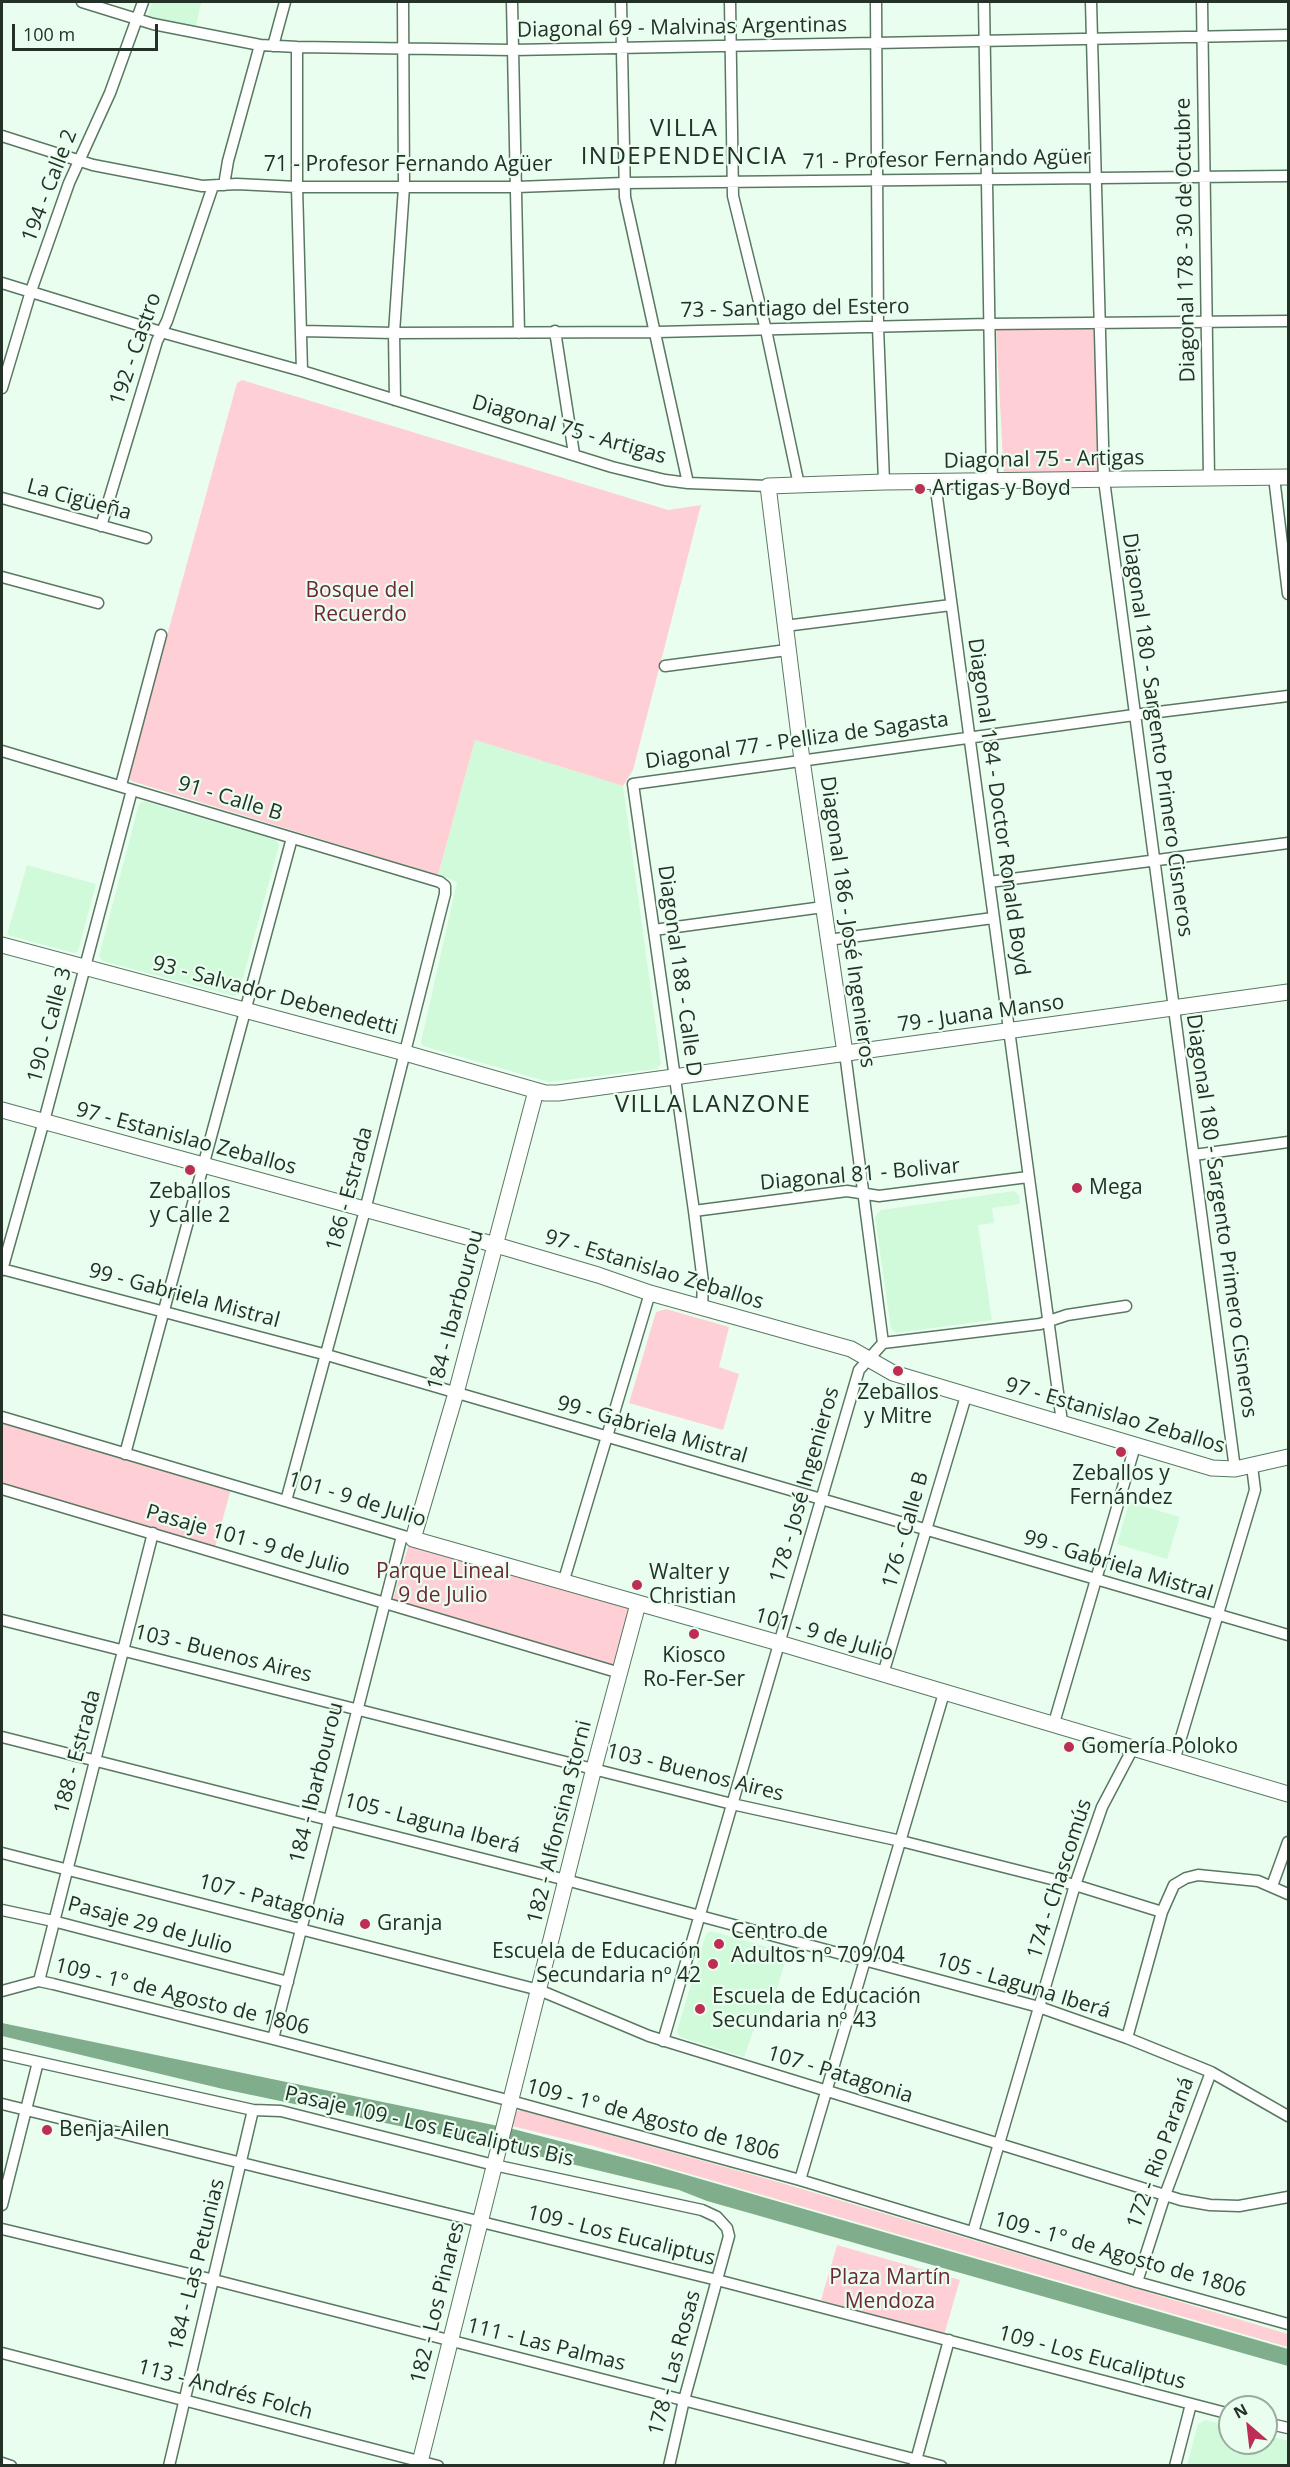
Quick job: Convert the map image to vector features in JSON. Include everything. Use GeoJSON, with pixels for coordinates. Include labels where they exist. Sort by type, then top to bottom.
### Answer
{"type":"FeatureCollection","features":[{"type":"Feature","properties":{"kind":"street","name":"Diagonal 69 - Malvinas Argentinas"},"geometry":{"type":"LineString","coordinates":[[82,2],[138,20],[260,45],[297,47],[513,50],[1288,35]]}},
{"type":"Feature","properties":{"kind":"street","name":"194 - Calle 2"},"geometry":{"type":"LineString","coordinates":[[2,388],[31,291],[79,160],[110,93],[143,2]]}},
{"type":"Feature","properties":{"kind":"street"},"geometry":{"type":"LineString","coordinates":[[273,46],[285,2]]}},
{"type":"Feature","properties":{"kind":"street"},"geometry":{"type":"LineString","coordinates":[[395,400],[394,333],[404,187],[403,2]]}},
{"type":"Feature","properties":{"kind":"street"},"geometry":{"type":"LineString","coordinates":[[512,2],[519,333]]}},
{"type":"Feature","properties":{"kind":"street"},"geometry":{"type":"LineString","coordinates":[[621,2],[624,183],[688,483]]}},
{"type":"Feature","properties":{"kind":"street"},"geometry":{"type":"LineString","coordinates":[[730,2],[732,183],[799,484]]}},
{"type":"Feature","properties":{"kind":"street"},"geometry":{"type":"LineString","coordinates":[[876,2],[878,327],[884,482]]}},
{"type":"Feature","properties":{"kind":"street"},"geometry":{"type":"LineString","coordinates":[[984,2],[992,482]]}},
{"type":"Feature","properties":{"kind":"street","name":"Diagonal 180 - Sargento Primero Cisneros"},"geometry":{"type":"LineString","coordinates":[[1091,2],[1104,480],[1235,1469]]}},
{"type":"Feature","properties":{"kind":"street","name":"Diagonal 178 - 30 de Octubre"},"geometry":{"type":"LineString","coordinates":[[1202,2],[1209,478]]}},
{"type":"Feature","properties":{"kind":"street","name":"192 - Castro"},"geometry":{"type":"LineString","coordinates":[[100,526],[161,332],[228,161],[260,45]]}},
{"type":"Feature","properties":{"kind":"street"},"geometry":{"type":"LineString","coordinates":[[297,47],[297,187],[302,371]]}},
{"type":"Feature","properties":{"kind":"street","name":"71 - Profesor Fernando Agüer"},"geometry":{"type":"LineString","coordinates":[[2,136],[79,160],[192,185],[219,186],[517,187],[624,183],[1288,176]]}},
{"type":"Feature","properties":{"kind":"street","name":"Diagonal 75 - Artigas"},"geometry":{"type":"LineString","coordinates":[[2,283],[161,332],[302,371],[612,467],[665,480],[768,486],[884,482],[1281,477]]}},
{"type":"Feature","properties":{"kind":"street","name":"73 - Santiago del Estero"},"geometry":{"type":"LineString","coordinates":[[302,331],[657,332],[1098,322],[1288,321]]}},
{"type":"Feature","properties":{"kind":"street"},"geometry":{"type":"LineString","coordinates":[[555,331],[574,454]]}},
{"type":"Feature","properties":{"kind":"street"},"geometry":{"type":"LineString","coordinates":[[1281,477],[1288,594]]}},
{"type":"Feature","properties":{"kind":"street","name":"Diagonal 184 - Doctor Ronald Boyd"},"geometry":{"type":"LineString","coordinates":[[935,482],[1062,1422]]}},
{"type":"Feature","properties":{"kind":"street","name":"Diagonal 186 - José Ingenieros"},"geometry":{"type":"LineString","coordinates":[[768,486],[802,760],[845,1053],[883,1343]]}},
{"type":"Feature","properties":{"kind":"street","name":"La Cigüeña"},"geometry":{"type":"LineString","coordinates":[[2,498],[146,538]]}},
{"type":"Feature","properties":{"kind":"street"},"geometry":{"type":"LineString","coordinates":[[2,577],[98,603]]}},
{"type":"Feature","properties":{"kind":"street"},"geometry":{"type":"LineString","coordinates":[[785,626],[951,604]]}},
{"type":"Feature","properties":{"kind":"street"},"geometry":{"type":"LineString","coordinates":[[120,785],[161,635]]}},
{"type":"Feature","properties":{"kind":"street"},"geometry":{"type":"LineString","coordinates":[[665,666],[788,650]]}},
{"type":"Feature","properties":{"kind":"street","name":"Diagonal 77 - Pelliza de Sagasta"},"geometry":{"type":"LineString","coordinates":[[633,784],[969,737],[1288,696]]}},
{"type":"Feature","properties":{"kind":"street","name":"91 - Calle B"},"geometry":{"type":"LineString","coordinates":[[2,750],[440,882],[445,886]]}},
{"type":"Feature","properties":{"kind":"street","name":"Diagonal 188 - Calle D"},"geometry":{"type":"LineString","coordinates":[[633,784],[694,1211],[703,1282],[702,1306]]}},
{"type":"Feature","properties":{"kind":"street","name":"190 - Calle 3"},"geometry":{"type":"LineString","coordinates":[[2,1269],[86,968],[132,790]]}},
{"type":"Feature","properties":{"kind":"street"},"geometry":{"type":"LineString","coordinates":[[125,1454],[292,838]]}},
{"type":"Feature","properties":{"kind":"street"},"geometry":{"type":"LineString","coordinates":[[989,882],[1288,843]]}},
{"type":"Feature","properties":{"kind":"street","name":"186 - Estrada"},"geometry":{"type":"LineString","coordinates":[[286,1501],[327,1355],[405,1053],[445,886]]}},
{"type":"Feature","properties":{"kind":"street"},"geometry":{"type":"LineString","coordinates":[[654,930],[823,907]]}},
{"type":"Feature","properties":{"kind":"street"},"geometry":{"type":"LineString","coordinates":[[828,940],[993,918]]}},
{"type":"Feature","properties":{"kind":"street","name":"93 - Salvador Debenedetti"},"geometry":{"type":"LineString","coordinates":[[2,945],[405,1053],[536,1091]]}},
{"type":"Feature","properties":{"kind":"street","name":"79 - Juana Manso"},"geometry":{"type":"LineString","coordinates":[[536,1091],[558,1093],[1288,992]]}},
{"type":"Feature","properties":{"kind":"street","name":"184 - Ibarbourou"},"geometry":{"type":"LineString","coordinates":[[273,2039],[386,1602],[456,1393],[536,1091]]}},
{"type":"Feature","properties":{"kind":"street","name":"97 - Estanislao Zeballos"},"geometry":{"type":"LineString","coordinates":[[2,1110],[496,1245],[650,1293],[851,1349],[893,1373],[1212,1468],[1235,1469],[1288,1456]]}},
{"type":"Feature","properties":{"kind":"street"},"geometry":{"type":"LineString","coordinates":[[1194,1155],[1288,1142]]}},
{"type":"Feature","properties":{"kind":"street","name":"Diagonal 81 - Bolivar"},"geometry":{"type":"LineString","coordinates":[[694,1211],[848,1191],[879,1196],[1028,1177]]}},
{"type":"Feature","properties":{"kind":"street","name":"99 - Gabriela Mistral"},"geometry":{"type":"LineString","coordinates":[[2,1269],[327,1355],[1288,1635]]}},
{"type":"Feature","properties":{"kind":"street"},"geometry":{"type":"LineString","coordinates":[[563,1583],[650,1293]]}},
{"type":"Feature","properties":{"kind":"street"},"geometry":{"type":"LineString","coordinates":[[868,1358],[883,1343],[1034,1325],[1067,1315],[1126,1306]]}},
{"type":"Feature","properties":{"kind":"street","name":"178 - José Ingenieros"},"geometry":{"type":"LineString","coordinates":[[663,2041],[859,1370],[868,1358]]}},
{"type":"Feature","properties":{"kind":"street","name":"176 - Calle B"},"geometry":{"type":"LineString","coordinates":[[883,1674],[966,1396]]}},
{"type":"Feature","properties":{"kind":"street","name":"101 - 9 de Julio"},"geometry":{"type":"LineString","coordinates":[[2,1417],[563,1583],[779,1642],[944,1693],[1054,1723],[1132,1750],[1288,1794]]}},
{"type":"Feature","properties":{"kind":"street"},"geometry":{"type":"LineString","coordinates":[[1054,1723],[1135,1446]]}},
{"type":"Feature","properties":{"kind":"street"},"geometry":{"type":"LineString","coordinates":[[1174,1761],[1255,1490],[1252,1466]]}},
{"type":"Feature","properties":{"kind":"street","name":"Pasaje 101 - 9 de Julio"},"geometry":{"type":"LineString","coordinates":[[2,1489],[620,1673]]}},
{"type":"Feature","properties":{"kind":"street","name":"188 - Estrada"},"geometry":{"type":"LineString","coordinates":[[39,1981],[153,1533]]}},
{"type":"Feature","properties":{"kind":"street","name":"182 - Alfonsina Storni"},"geometry":{"type":"LineString","coordinates":[[505,2120],[638,1604]]}},
{"type":"Feature","properties":{"kind":"street","name":"103 - Buenos Aires"},"geometry":{"type":"LineString","coordinates":[[2,1620],[732,1804],[901,1841],[1075,1885],[1162,1912]]}},
{"type":"Feature","properties":{"kind":"street"},"geometry":{"type":"LineString","coordinates":[[800,2180],[944,1693]]}},
{"type":"Feature","properties":{"kind":"street","name":"105 - Laguna Iberá"},"geometry":{"type":"LineString","coordinates":[[2,1737],[330,1818],[701,1915],[1039,2007],[1127,2038],[1211,2072],[1288,2116]]}},
{"type":"Feature","properties":{"kind":"street","name":"174 - Chascomús"},"geometry":{"type":"LineString","coordinates":[[973,2232],[1075,1885],[1102,1807],[1132,1750]]}},
{"type":"Feature","properties":{"kind":"street"},"geometry":{"type":"LineString","coordinates":[[1272,1886],[1288,1842]]}},
{"type":"Feature","properties":{"kind":"street","name":"107 - Patagonia"},"geometry":{"type":"LineString","coordinates":[[2,1852],[539,1990],[663,2041],[1165,2195],[1223,2206],[1258,2204],[1288,2197]]}},
{"type":"Feature","properties":{"kind":"street"},"geometry":{"type":"LineString","coordinates":[[1127,2038],[1162,1912],[1174,1885],[1186,1878],[1198,1875],[1239,1878],[1272,1886],[1288,1894]]}},
{"type":"Feature","properties":{"kind":"street","name":"Pasaje 29 de Julio"},"geometry":{"type":"LineString","coordinates":[[2,1910],[288,1982]]}},
{"type":"Feature","properties":{"kind":"street","name":"109 - 1° de Agosto de 1806"},"geometry":{"type":"LineString","coordinates":[[2,1991],[39,1981],[273,2039],[800,2180],[1137,2282],[1288,2324]]}},
{"type":"Feature","properties":{"kind":"street","name":"Pasaje 109 - Los Eucaliptus Bis"},"geometry":{"type":"LineString","coordinates":[[2,2054],[253,2110],[281,2111],[496,2158],[702,2210],[722,2222],[729,2236]]}},
{"type":"Feature","properties":{"kind":"street"},"geometry":{"type":"LineString","coordinates":[[2,2205],[38,2062]]}},
{"type":"Feature","properties":{"kind":"street","name":"172 - Rio Paraná"},"geometry":{"type":"LineString","coordinates":[[1137,2282],[1165,2195],[1211,2072]]}},
{"type":"Feature","properties":{"kind":"street","name":"109 - Los Eucaliptus"},"geometry":{"type":"LineString","coordinates":[[2,2104],[717,2280],[1218,2411]]}},
{"type":"Feature","properties":{"kind":"street","name":"184 - Las Petunias"},"geometry":{"type":"LineString","coordinates":[[169,2466],[253,2110]]}},
{"type":"Feature","properties":{"kind":"street","name":"182 - Los Pinares"},"geometry":{"type":"LineString","coordinates":[[419,2463],[505,2120]]}},
{"type":"Feature","properties":{"kind":"street","name":"111 - Las Palmas"},"geometry":{"type":"LineString","coordinates":[[2,2229],[213,2280],[684,2400],[916,2462],[941,2466]]}},
{"type":"Feature","properties":{"kind":"street","name":"178 - Las Rosas"},"geometry":{"type":"LineString","coordinates":[[669,2466],[684,2400],[729,2236]]}},
{"type":"Feature","properties":{"kind":"street"},"geometry":{"type":"LineString","coordinates":[[916,2462],[949,2340]]}},
{"type":"Feature","properties":{"kind":"street","name":"113 - Andrés Folch"},"geometry":{"type":"LineString","coordinates":[[2,2353],[419,2463],[438,2466]]}},
{"type":"Feature","properties":{"kind":"street"},"geometry":{"type":"LineString","coordinates":[[1175,2466],[1191,2404]]}},
{"type":"Feature","properties":{"kind":"street"},"geometry":{"type":"LineString","coordinates":[[2,2463],[11,2466]]}},
{"type":"Feature","properties":{"kind":"shaded area"},"geometry":{"type":"Polygon","coordinates":[[[152,2],[201,3],[196,26],[151,19],[148,14],[152,2]]]}},
{"type":"Feature","properties":{"kind":"shaded area"},"geometry":{"type":"Polygon","coordinates":[[[475,740],[623,786],[661,1064],[656,1069],[549,1082],[423,1046],[421,1042],[457,882],[438,875],[475,740]]]}},
{"type":"Feature","properties":{"kind":"shaded area"},"geometry":{"type":"Polygon","coordinates":[[[144,801],[276,840],[279,845],[239,993],[234,996],[102,961],[99,956],[139,804],[144,801]]]}},
{"type":"Feature","properties":{"kind":"shaded area"},"geometry":{"type":"Polygon","coordinates":[[[27,865],[96,884],[78,951],[74,953],[7,935],[27,865]]]}},
{"type":"Feature","properties":{"kind":"shaded area"},"geometry":{"type":"Polygon","coordinates":[[[1014,1191],[1019,1195],[1020,1204],[992,1208],[994,1223],[978,1225],[992,1320],[896,1333],[891,1329],[875,1217],[881,1210],[1014,1191]]]}},
{"type":"Feature","properties":{"kind":"shaded area"},"geometry":{"type":"Polygon","coordinates":[[[1129,1502],[1180,1517],[1167,1559],[1117,1544],[1129,1502]]]}},
{"type":"Feature","properties":{"kind":"shaded area"},"geometry":{"type":"Polygon","coordinates":[[[711,1931],[788,1953],[767,2021],[758,2018],[744,2057],[680,2037],[677,2031],[706,1934],[711,1931]]]}},
{"type":"Feature","properties":{"kind":"shaded area"},"geometry":{"type":"Polygon","coordinates":[[[2,2023],[513,2129],[652,2165],[1288,2349],[1288,2366],[707,2201],[679,2190],[509,2149],[223,2089],[2,2036],[2,2023]]]}},
{"type":"Feature","properties":{"kind":"shaded area"},"geometry":{"type":"Polygon","coordinates":[[[1205,2420],[1218,2423],[1218,2455],[1278,2455],[1278,2438],[1288,2441],[1288,2465],[1187,2465],[1198,2424],[1205,2420]]]}},
{"type":"Feature","properties":{"kind":"green space"},"geometry":{"type":"Polygon","coordinates":[[[1095,325],[1100,477],[1004,480],[996,327],[1095,325]]]}},
{"type":"Feature","properties":{"kind":"green space","name":"Bosque del Recuerdo"},"geometry":{"type":"Polygon","coordinates":[[[242,380],[668,510],[701,505],[633,770],[623,786],[475,740],[438,875],[131,781],[128,776],[237,383],[242,380]]]}},
{"type":"Feature","properties":{"kind":"green space"},"geometry":{"type":"Polygon","coordinates":[[[666,1309],[729,1327],[719,1367],[739,1374],[723,1430],[629,1403],[656,1312],[666,1309]]]}},
{"type":"Feature","properties":{"kind":"green space"},"geometry":{"type":"Polygon","coordinates":[[[2,1417],[232,1485],[214,1551],[2,1489],[2,1417]]]}},
{"type":"Feature","properties":{"kind":"green space","name":"Parque Lineal 9 de Julio"},"geometry":{"type":"Polygon","coordinates":[[[409,1543],[630,1608],[615,1665],[393,1600],[409,1543]]]}},
{"type":"Feature","properties":{"kind":"green space"},"geometry":{"type":"Polygon","coordinates":[[[520,2110],[775,2181],[1288,2334],[1288,2347],[593,2146],[512,2126],[514,2113],[520,2110]]]}},
{"type":"Feature","properties":{"kind":"green space","name":"Plaza Martín Mendoza"},"geometry":{"type":"Polygon","coordinates":[[[837,2245],[960,2280],[944,2335],[821,2300],[837,2245]]]}},
{"type":"Feature","properties":{"kind":"place","name":"Artigas y Boyd"},"geometry":{"type":"Point","coordinates":[920,489]}},
{"type":"Feature","properties":{"kind":"place","name":"Zeballos y Calle 2"},"geometry":{"type":"Point","coordinates":[190,1170]}},
{"type":"Feature","properties":{"kind":"place","name":"Mega"},"geometry":{"type":"Point","coordinates":[1077,1188]}},
{"type":"Feature","properties":{"kind":"place","name":"Zeballos y Mitre"},"geometry":{"type":"Point","coordinates":[898,1371]}},
{"type":"Feature","properties":{"kind":"place","name":"Zeballos y Fernández"},"geometry":{"type":"Point","coordinates":[1121,1452]}},
{"type":"Feature","properties":{"kind":"place","name":"Walter y Christian"},"geometry":{"type":"Point","coordinates":[637,1585]}},
{"type":"Feature","properties":{"kind":"place","name":"Kiosco Ro-Fer-Ser"},"geometry":{"type":"Point","coordinates":[694,1634]}},
{"type":"Feature","properties":{"kind":"place","name":"Gomería Poloko"},"geometry":{"type":"Point","coordinates":[1069,1747]}},
{"type":"Feature","properties":{"kind":"place","name":"Granja"},"geometry":{"type":"Point","coordinates":[365,1924]}},
{"type":"Feature","properties":{"kind":"place","name":"Centro de Adultos nº 709/04"},"geometry":{"type":"Point","coordinates":[719,1944]}},
{"type":"Feature","properties":{"kind":"place","name":"Escuela de Educación Secundaria nº 42"},"geometry":{"type":"Point","coordinates":[713,1964]}},
{"type":"Feature","properties":{"kind":"place","name":"Escuela de Educación Secundaria nº 43"},"geometry":{"type":"Point","coordinates":[700,2009]}},
{"type":"Feature","properties":{"kind":"place","name":"Benja-Ailen"},"geometry":{"type":"Point","coordinates":[47,2130]}},
{"type":"Feature","properties":{"kind":"district","name":"VILLA INDEPENDENCIA"},"geometry":{"type":"Point","coordinates":[684,143]}},
{"type":"Feature","properties":{"kind":"district","name":"VILLA LANZONE"},"geometry":{"type":"Point","coordinates":[713,1105]}}]}
